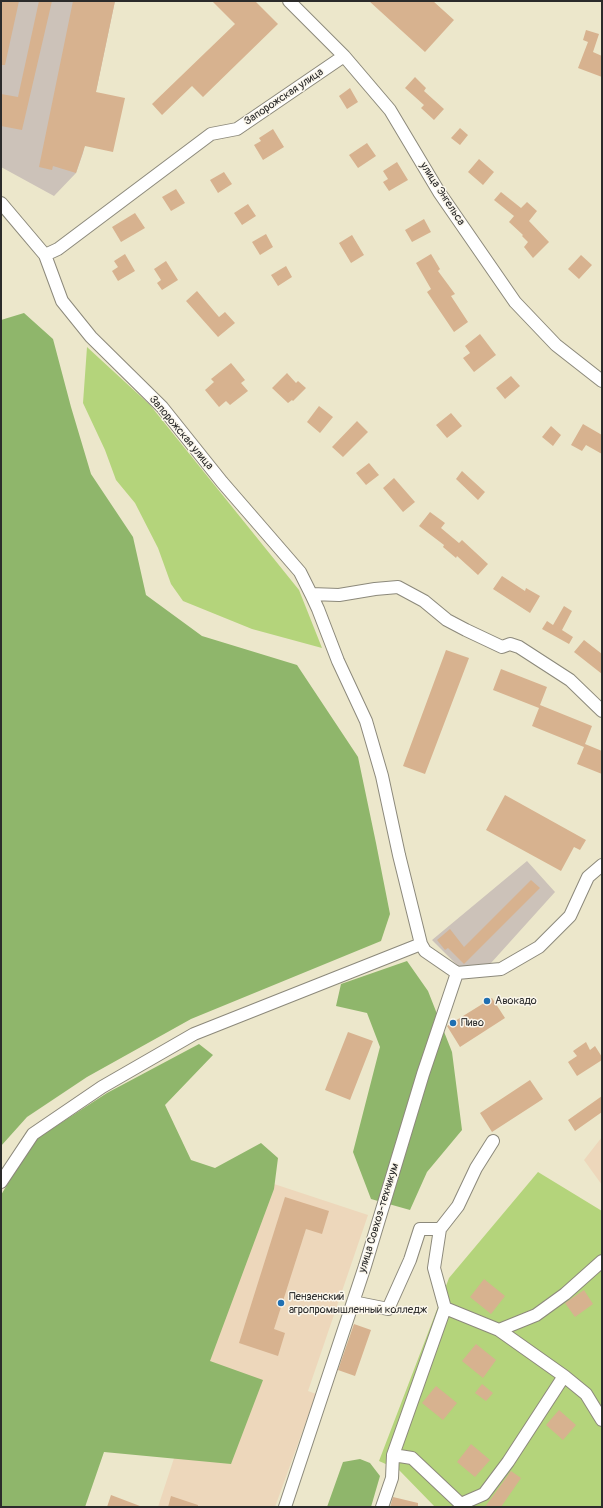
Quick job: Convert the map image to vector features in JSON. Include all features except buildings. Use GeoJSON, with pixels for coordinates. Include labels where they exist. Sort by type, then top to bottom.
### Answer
{"type":"FeatureCollection","features":[{"type":"Feature","properties":{"kind":"street","name":"улица Энгельса"},"geometry":{"type":"LineString","coordinates":[[289,1],[344,56],[390,110],[439,192],[515,302],[556,346],[602,381]]}},
{"type":"Feature","properties":{"kind":"street","name":"Запорожская улица"},"geometry":{"type":"LineString","coordinates":[[344,56],[237,129],[211,134],[58,249],[45,255],[62,301],[91,337],[162,407],[222,482],[300,572],[318,609],[338,661],[366,721],[382,776],[399,855],[421,944]]}},
{"type":"Feature","properties":{"kind":"street"},"geometry":{"type":"LineString","coordinates":[[1,203],[45,255]]}},
{"type":"Feature","properties":{"kind":"street"},"geometry":{"type":"LineString","coordinates":[[311,594],[340,595],[375,588],[398,587],[424,601],[447,620],[466,630],[502,647],[510,644],[519,647],[570,680],[602,711]]}},
{"type":"Feature","properties":{"kind":"street"},"geometry":{"type":"LineString","coordinates":[[1,1182],[33,1134],[102,1087],[194,1034],[421,944],[425,951],[457,973],[501,969],[539,947],[570,916],[588,877],[602,865]]}},
{"type":"Feature","properties":{"kind":"street","name":"улица Совхоз-техникум"},"geometry":{"type":"LineString","coordinates":[[285,1507],[353,1302],[423,1074],[457,973]]}},
{"type":"Feature","properties":{"kind":"street"},"geometry":{"type":"LineString","coordinates":[[382,1507],[392,1478],[393,1455],[445,1308],[434,1268],[440,1229],[458,1206],[476,1168],[493,1141]]}},
{"type":"Feature","properties":{"kind":"street"},"geometry":{"type":"LineString","coordinates":[[353,1302],[388,1309],[410,1260],[420,1229],[440,1229]]}},
{"type":"Feature","properties":{"kind":"street"},"geometry":{"type":"LineString","coordinates":[[499,1330],[536,1315],[565,1294],[602,1261]]}},
{"type":"Feature","properties":{"kind":"street"},"geometry":{"type":"LineString","coordinates":[[445,1308],[499,1330],[564,1376],[586,1394],[602,1420]]}},
{"type":"Feature","properties":{"kind":"street"},"geometry":{"type":"LineString","coordinates":[[393,1455],[412,1458],[463,1506],[484,1494],[508,1462],[564,1376]]}},
{"type":"Feature","properties":{"kind":"shaded area"},"geometry":{"type":"Polygon","coordinates":[[[1,1],[115,1],[83,153],[76,173],[54,196],[1,167],[1,1]]]}},
{"type":"Feature","properties":{"kind":"shaded area"},"geometry":{"type":"Polygon","coordinates":[[[527,861],[555,892],[491,963],[461,969],[432,940],[527,861]]]}},
{"type":"Feature","properties":{"kind":"shaded area"},"geometry":{"type":"Polygon","coordinates":[[[602,1137],[602,1185],[584,1160],[602,1137]]]}},
{"type":"Feature","properties":{"kind":"shaded area","name":"Пензенский агропромышленный колледж"},"geometry":{"type":"Polygon","coordinates":[[[265,1181],[368,1215],[308,1391],[316,1394],[275,1507],[158,1507],[265,1181]]]}},
{"type":"Feature","properties":{"kind":"green space"},"geometry":{"type":"Polygon","coordinates":[[[24,313],[53,339],[91,474],[133,537],[146,595],[202,636],[297,665],[358,757],[390,914],[381,941],[191,1019],[87,1077],[27,1117],[1,1146],[1,320],[24,313]]]}},
{"type":"Feature","properties":{"kind":"green space"},"geometry":{"type":"Polygon","coordinates":[[[87,347],[150,405],[299,590],[322,648],[252,629],[183,601],[171,584],[158,548],[135,503],[116,480],[105,450],[83,403],[87,347]]]}},
{"type":"Feature","properties":{"kind":"green space"},"geometry":{"type":"Polygon","coordinates":[[[407,961],[428,991],[452,1052],[462,1130],[427,1172],[410,1210],[371,1199],[353,1152],[380,1047],[367,1013],[336,1006],[341,984],[407,961]]]}},
{"type":"Feature","properties":{"kind":"green space"},"geometry":{"type":"Polygon","coordinates":[[[199,1044],[213,1055],[165,1105],[191,1160],[215,1168],[261,1143],[278,1158],[274,1189],[210,1361],[263,1380],[231,1464],[104,1452],[85,1507],[1,1507],[1,1195],[33,1141],[107,1093],[199,1044]]]}},
{"type":"Feature","properties":{"kind":"green space"},"geometry":{"type":"Polygon","coordinates":[[[538,1172],[602,1211],[602,1507],[435,1507],[399,1470],[379,1461],[449,1278],[538,1172]]]}},
{"type":"Feature","properties":{"kind":"green space"},"geometry":{"type":"Polygon","coordinates":[[[360,1459],[370,1463],[380,1476],[371,1507],[327,1507],[343,1462],[360,1459]]]}},
{"type":"Feature","properties":{"kind":"place","name":"Авокадо"},"geometry":{"type":"Point","coordinates":[487,1001]}},
{"type":"Feature","properties":{"kind":"place","name":"Пиво"},"geometry":{"type":"Point","coordinates":[453,1023]}},
{"type":"Feature","properties":{"kind":"place","name":"Пензенский агропромышленный колледж"},"geometry":{"type":"Point","coordinates":[281,1303]}}]}
